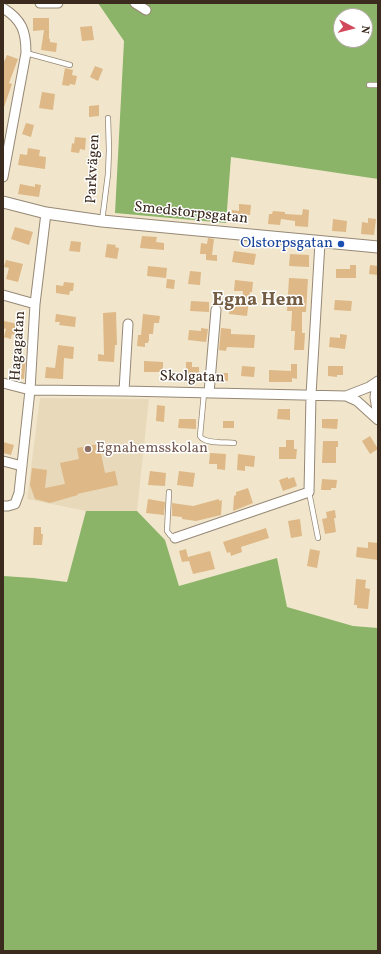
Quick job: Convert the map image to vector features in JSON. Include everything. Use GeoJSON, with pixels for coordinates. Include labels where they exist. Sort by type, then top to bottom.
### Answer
{"type":"FeatureCollection","features":[{"type":"Feature","properties":{"kind":"street"},"geometry":{"type":"LineString","coordinates":[[40,3],[58,3]]}},
{"type":"Feature","properties":{"kind":"street"},"geometry":{"type":"LineString","coordinates":[[135,3],[146,10]]}},
{"type":"Feature","properties":{"kind":"street"},"geometry":{"type":"LineString","coordinates":[[3,8],[13,14],[22,27],[26,54],[3,177]]}},
{"type":"Feature","properties":{"kind":"street","name":"Smedstorpsgatan"},"geometry":{"type":"LineString","coordinates":[[3,202],[46,212],[102,221],[378,247]]}},
{"type":"Feature","properties":{"kind":"street","name":"Hagagatan"},"geometry":{"type":"LineString","coordinates":[[3,506],[15,504],[19,493],[30,390],[35,304],[46,212]]}},
{"type":"Feature","properties":{"kind":"street"},"geometry":{"type":"LineString","coordinates":[[175,538],[309,492],[311,395],[320,242]]}},
{"type":"Feature","properties":{"kind":"street"},"geometry":{"type":"LineString","coordinates":[[3,295],[35,304]]}},
{"type":"Feature","properties":{"kind":"street"},"geometry":{"type":"LineString","coordinates":[[207,393],[216,310]]}},
{"type":"Feature","properties":{"kind":"street"},"geometry":{"type":"LineString","coordinates":[[124,391],[128,324]]}},
{"type":"Feature","properties":{"kind":"street","name":"Skolgatan"},"geometry":{"type":"LineString","coordinates":[[3,382],[30,390],[346,396],[369,387],[377,382]]}},
{"type":"Feature","properties":{"kind":"street"},"geometry":{"type":"LineString","coordinates":[[377,382],[375,397],[378,419]]}},
{"type":"Feature","properties":{"kind":"street"},"geometry":{"type":"LineString","coordinates":[[346,396],[357,401],[378,419]]}},
{"type":"Feature","properties":{"kind":"street"},"geometry":{"type":"LineString","coordinates":[[3,460],[22,466]]}},
{"type":"Feature","properties":{"kind":"lane"},"geometry":{"type":"LineString","coordinates":[[26,54],[70,65]]}},
{"type":"Feature","properties":{"kind":"lane"},"geometry":{"type":"LineString","coordinates":[[369,85],[378,85]]}},
{"type":"Feature","properties":{"kind":"lane","name":"Parkvägen"},"geometry":{"type":"LineString","coordinates":[[102,221],[108,174],[108,118]]}},
{"type":"Feature","properties":{"kind":"lane"},"geometry":{"type":"LineString","coordinates":[[207,393],[200,436],[206,441],[234,443]]}},
{"type":"Feature","properties":{"kind":"lane"},"geometry":{"type":"LineString","coordinates":[[169,492],[166,531],[175,538]]}},
{"type":"Feature","properties":{"kind":"lane"},"geometry":{"type":"LineString","coordinates":[[309,492],[318,538]]}},
{"type":"Feature","properties":{"kind":"shaded area","name":"Egnahemsskolan"},"geometry":{"type":"Polygon","coordinates":[[[40,398],[149,399],[137,511],[86,511],[27,499],[40,398]]]}},
{"type":"Feature","properties":{"kind":"green space"},"geometry":{"type":"Polygon","coordinates":[[[98,3],[378,3],[378,179],[231,157],[226,223],[115,213],[124,41],[98,3]]]}},
{"type":"Feature","properties":{"kind":"green space"},"geometry":{"type":"Polygon","coordinates":[[[86,511],[137,511],[165,540],[179,586],[277,558],[287,607],[353,626],[378,628],[378,951],[3,951],[3,576],[67,582],[86,511]]]}},
{"type":"Feature","properties":{"kind":"building"},"geometry":{"type":"Polygon","coordinates":[[[33,18],[49,18],[49,39],[50,42],[57,43],[56,52],[41,50],[44,30],[33,31],[33,18]]]}},
{"type":"Feature","properties":{"kind":"building"},"geometry":{"type":"Polygon","coordinates":[[[92,26],[94,40],[82,41],[80,27],[92,26]]]}},
{"type":"Feature","properties":{"kind":"building"},"geometry":{"type":"Polygon","coordinates":[[[7,55],[18,59],[9,83],[12,84],[3,107],[3,64],[7,55]]]}},
{"type":"Feature","properties":{"kind":"building"},"geometry":{"type":"Polygon","coordinates":[[[95,66],[103,69],[98,81],[90,77],[95,66]]]}},
{"type":"Feature","properties":{"kind":"building"},"geometry":{"type":"Polygon","coordinates":[[[65,68],[73,70],[72,75],[77,76],[75,85],[62,85],[65,68]]]}},
{"type":"Feature","properties":{"kind":"building"},"geometry":{"type":"Polygon","coordinates":[[[42,92],[55,94],[53,110],[39,108],[42,92]]]}},
{"type":"Feature","properties":{"kind":"building"},"geometry":{"type":"Polygon","coordinates":[[[99,105],[99,116],[89,117],[89,106],[99,105]]]}},
{"type":"Feature","properties":{"kind":"building"},"geometry":{"type":"Polygon","coordinates":[[[26,123],[34,125],[31,137],[22,134],[26,123]]]}},
{"type":"Feature","properties":{"kind":"building"},"geometry":{"type":"Polygon","coordinates":[[[75,137],[86,138],[85,150],[80,149],[79,153],[71,152],[72,143],[74,144],[75,137]]]}},
{"type":"Feature","properties":{"kind":"building"},"geometry":{"type":"Polygon","coordinates":[[[28,148],[40,150],[39,156],[46,157],[45,169],[18,165],[20,154],[27,155],[28,148]]]}},
{"type":"Feature","properties":{"kind":"building"},"geometry":{"type":"Polygon","coordinates":[[[20,184],[35,187],[35,184],[41,185],[39,197],[18,194],[20,184]]]}},
{"type":"Feature","properties":{"kind":"building"},"geometry":{"type":"Polygon","coordinates":[[[239,204],[251,205],[250,215],[239,214],[239,220],[231,219],[232,210],[239,211],[239,204]]]}},
{"type":"Feature","properties":{"kind":"building"},"geometry":{"type":"Polygon","coordinates":[[[303,209],[309,210],[308,227],[295,226],[295,221],[281,219],[280,225],[268,224],[269,214],[272,214],[273,211],[285,212],[285,214],[302,215],[303,209]]]}},
{"type":"Feature","properties":{"kind":"building"},"geometry":{"type":"Polygon","coordinates":[[[368,218],[376,219],[374,235],[361,234],[362,222],[368,223],[368,218]]]}},
{"type":"Feature","properties":{"kind":"building"},"geometry":{"type":"Polygon","coordinates":[[[333,219],[347,221],[346,232],[332,231],[333,219]]]}},
{"type":"Feature","properties":{"kind":"building"},"geometry":{"type":"Polygon","coordinates":[[[15,227],[33,232],[29,245],[11,239],[15,227]]]}},
{"type":"Feature","properties":{"kind":"building"},"geometry":{"type":"Polygon","coordinates":[[[142,236],[157,237],[156,242],[164,243],[164,250],[140,248],[142,236]]]}},
{"type":"Feature","properties":{"kind":"building"},"geometry":{"type":"Polygon","coordinates":[[[208,238],[214,239],[212,255],[217,255],[217,261],[206,260],[206,254],[200,254],[201,243],[207,244],[208,238]]]}},
{"type":"Feature","properties":{"kind":"building"},"geometry":{"type":"Polygon","coordinates":[[[71,241],[81,242],[80,252],[69,251],[71,241]]]}},
{"type":"Feature","properties":{"kind":"building"},"geometry":{"type":"Polygon","coordinates":[[[107,244],[116,245],[115,247],[119,248],[117,259],[105,257],[107,244]]]}},
{"type":"Feature","properties":{"kind":"building"},"geometry":{"type":"Polygon","coordinates":[[[234,251],[256,254],[254,265],[232,262],[234,251]]]}},
{"type":"Feature","properties":{"kind":"building"},"geometry":{"type":"Polygon","coordinates":[[[290,254],[309,255],[309,267],[289,266],[290,254]]]}},
{"type":"Feature","properties":{"kind":"building"},"geometry":{"type":"Polygon","coordinates":[[[6,260],[23,264],[18,282],[6,279],[9,268],[4,267],[6,260]]]}},
{"type":"Feature","properties":{"kind":"building"},"geometry":{"type":"Polygon","coordinates":[[[350,265],[356,265],[356,278],[336,278],[336,269],[350,269],[350,265]]]}},
{"type":"Feature","properties":{"kind":"building"},"geometry":{"type":"Polygon","coordinates":[[[370,265],[378,266],[378,275],[369,274],[370,265]]]}},
{"type":"Feature","properties":{"kind":"building"},"geometry":{"type":"Polygon","coordinates":[[[148,266],[167,268],[166,278],[147,276],[148,266]]]}},
{"type":"Feature","properties":{"kind":"building"},"geometry":{"type":"Polygon","coordinates":[[[190,271],[201,272],[200,285],[188,284],[190,271]]]}},
{"type":"Feature","properties":{"kind":"building"},"geometry":{"type":"Polygon","coordinates":[[[289,278],[308,279],[306,312],[302,312],[302,333],[305,333],[304,350],[294,350],[295,331],[291,331],[292,311],[287,311],[289,278]]]}},
{"type":"Feature","properties":{"kind":"building"},"geometry":{"type":"Polygon","coordinates":[[[167,279],[175,280],[174,289],[166,288],[167,279]]]}},
{"type":"Feature","properties":{"kind":"building"},"geometry":{"type":"Polygon","coordinates":[[[235,280],[253,282],[252,292],[250,292],[247,316],[229,314],[230,303],[242,305],[243,291],[234,291],[235,280]]]}},
{"type":"Feature","properties":{"kind":"building"},"geometry":{"type":"Polygon","coordinates":[[[64,282],[74,283],[73,291],[70,291],[69,295],[56,293],[56,285],[63,286],[64,282]]]}},
{"type":"Feature","properties":{"kind":"building"},"geometry":{"type":"Polygon","coordinates":[[[335,300],[352,301],[351,311],[334,310],[335,300]]]}},
{"type":"Feature","properties":{"kind":"building"},"geometry":{"type":"Polygon","coordinates":[[[191,301],[209,302],[209,312],[190,311],[191,301]]]}},
{"type":"Feature","properties":{"kind":"building"},"geometry":{"type":"Polygon","coordinates":[[[116,312],[117,345],[115,345],[114,362],[98,361],[98,354],[104,355],[103,313],[116,312]]]}},
{"type":"Feature","properties":{"kind":"building"},"geometry":{"type":"Polygon","coordinates":[[[56,314],[76,317],[75,327],[59,325],[60,322],[55,322],[56,314]]]}},
{"type":"Feature","properties":{"kind":"building"},"geometry":{"type":"Polygon","coordinates":[[[143,314],[160,316],[159,323],[154,323],[153,334],[149,334],[149,340],[148,343],[145,343],[145,347],[137,346],[138,335],[141,335],[143,314]]]}},
{"type":"Feature","properties":{"kind":"building"},"geometry":{"type":"Polygon","coordinates":[[[4,321],[18,324],[14,335],[12,334],[11,339],[4,337],[6,329],[3,328],[4,321]]]}},
{"type":"Feature","properties":{"kind":"building"},"geometry":{"type":"Polygon","coordinates":[[[201,328],[208,329],[206,342],[188,340],[189,330],[201,331],[201,328]]]}},
{"type":"Feature","properties":{"kind":"building"},"geometry":{"type":"Polygon","coordinates":[[[221,328],[231,329],[231,334],[255,335],[254,348],[227,347],[226,351],[219,350],[221,328]]]}},
{"type":"Feature","properties":{"kind":"building"},"geometry":{"type":"Polygon","coordinates":[[[340,334],[347,335],[345,349],[329,347],[330,337],[340,338],[340,334]]]}},
{"type":"Feature","properties":{"kind":"building"},"geometry":{"type":"Polygon","coordinates":[[[58,345],[74,347],[73,359],[64,358],[63,379],[45,378],[46,367],[55,368],[58,345]]]}},
{"type":"Feature","properties":{"kind":"building"},"geometry":{"type":"Polygon","coordinates":[[[20,358],[26,358],[24,379],[17,378],[20,358]]]}},
{"type":"Feature","properties":{"kind":"building"},"geometry":{"type":"Polygon","coordinates":[[[144,361],[163,362],[163,372],[144,372],[144,361]]]}},
{"type":"Feature","properties":{"kind":"building"},"geometry":{"type":"Polygon","coordinates":[[[186,362],[192,362],[192,367],[199,367],[199,374],[186,374],[186,362]]]}},
{"type":"Feature","properties":{"kind":"building"},"geometry":{"type":"Polygon","coordinates":[[[291,364],[297,364],[297,379],[292,378],[292,382],[269,382],[269,370],[291,371],[291,364]]]}},
{"type":"Feature","properties":{"kind":"building"},"geometry":{"type":"Polygon","coordinates":[[[242,366],[255,367],[254,377],[241,376],[242,366]]]}},
{"type":"Feature","properties":{"kind":"building"},"geometry":{"type":"Polygon","coordinates":[[[328,366],[343,366],[343,375],[337,375],[337,377],[328,376],[328,366]]]}},
{"type":"Feature","properties":{"kind":"building"},"geometry":{"type":"Polygon","coordinates":[[[220,373],[228,373],[228,381],[220,381],[220,373]]]}},
{"type":"Feature","properties":{"kind":"building"},"geometry":{"type":"Polygon","coordinates":[[[157,405],[165,406],[164,422],[156,421],[157,405]]]}},
{"type":"Feature","properties":{"kind":"building"},"geometry":{"type":"Polygon","coordinates":[[[278,409],[290,409],[290,420],[277,419],[278,409]]]}},
{"type":"Feature","properties":{"kind":"building"},"geometry":{"type":"Polygon","coordinates":[[[179,419],[196,419],[196,429],[178,428],[179,419]]]}},
{"type":"Feature","properties":{"kind":"building"},"geometry":{"type":"Polygon","coordinates":[[[322,419],[338,419],[337,429],[322,428],[322,419]]]}},
{"type":"Feature","properties":{"kind":"building"},"geometry":{"type":"Polygon","coordinates":[[[223,421],[234,421],[234,428],[223,428],[223,421]]]}},
{"type":"Feature","properties":{"kind":"building"},"geometry":{"type":"Polygon","coordinates":[[[370,436],[378,449],[370,454],[362,441],[370,436]]]}},
{"type":"Feature","properties":{"kind":"building"},"geometry":{"type":"Polygon","coordinates":[[[286,440],[294,440],[294,449],[297,449],[296,459],[279,459],[279,447],[286,447],[286,440]]]}},
{"type":"Feature","properties":{"kind":"building"},"geometry":{"type":"Polygon","coordinates":[[[323,441],[338,441],[338,447],[336,447],[336,463],[322,463],[323,441]]]}},
{"type":"Feature","properties":{"kind":"building"},"geometry":{"type":"Polygon","coordinates":[[[3,442],[14,445],[11,455],[3,453],[3,442]]]}},
{"type":"Feature","properties":{"kind":"building"},"geometry":{"type":"Polygon","coordinates":[[[99,444],[105,473],[115,471],[118,485],[77,494],[78,495],[50,503],[35,499],[30,485],[32,468],[47,470],[45,488],[65,484],[60,463],[79,459],[77,448],[99,444]]]}},
{"type":"Feature","properties":{"kind":"building"},"geometry":{"type":"Polygon","coordinates":[[[210,453],[226,454],[225,470],[217,469],[217,464],[209,464],[210,453]]]}},
{"type":"Feature","properties":{"kind":"building"},"geometry":{"type":"Polygon","coordinates":[[[238,454],[255,456],[254,467],[245,466],[245,471],[237,470],[238,454]]]}},
{"type":"Feature","properties":{"kind":"building"},"geometry":{"type":"Polygon","coordinates":[[[150,471],[166,473],[165,486],[148,485],[150,471]]]}},
{"type":"Feature","properties":{"kind":"building"},"geometry":{"type":"Polygon","coordinates":[[[179,471],[195,473],[193,487],[177,485],[179,471]]]}},
{"type":"Feature","properties":{"kind":"building"},"geometry":{"type":"Polygon","coordinates":[[[288,477],[288,479],[294,477],[297,486],[283,491],[279,480],[288,477]]]}},
{"type":"Feature","properties":{"kind":"building"},"geometry":{"type":"Polygon","coordinates":[[[322,479],[337,480],[336,488],[331,488],[331,490],[321,490],[322,479]]]}},
{"type":"Feature","properties":{"kind":"building"},"geometry":{"type":"Polygon","coordinates":[[[248,488],[253,503],[233,511],[234,496],[236,495],[236,492],[248,488]]]}},
{"type":"Feature","properties":{"kind":"building"},"geometry":{"type":"Polygon","coordinates":[[[148,499],[165,502],[164,515],[146,513],[148,499]]]}},
{"type":"Feature","properties":{"kind":"building"},"geometry":{"type":"Polygon","coordinates":[[[219,499],[219,501],[222,500],[221,515],[196,521],[172,516],[172,503],[193,506],[219,499]]]}},
{"type":"Feature","properties":{"kind":"building"},"geometry":{"type":"Polygon","coordinates":[[[335,510],[336,518],[334,518],[336,532],[325,534],[322,519],[327,518],[326,512],[335,510]]]}},
{"type":"Feature","properties":{"kind":"building"},"geometry":{"type":"Polygon","coordinates":[[[300,519],[302,536],[291,538],[288,521],[300,519]]]}},
{"type":"Feature","properties":{"kind":"building"},"geometry":{"type":"Polygon","coordinates":[[[34,527],[41,527],[41,534],[43,534],[42,545],[33,545],[34,527]]]}},
{"type":"Feature","properties":{"kind":"building"},"geometry":{"type":"Polygon","coordinates":[[[266,528],[269,538],[241,547],[242,552],[231,556],[230,552],[227,553],[223,542],[266,528]]]}},
{"type":"Feature","properties":{"kind":"building"},"geometry":{"type":"Polygon","coordinates":[[[368,542],[378,543],[378,560],[356,557],[357,547],[368,548],[368,542]]]}},
{"type":"Feature","properties":{"kind":"building"},"geometry":{"type":"Polygon","coordinates":[[[186,549],[188,557],[210,551],[215,569],[193,574],[189,561],[182,562],[179,551],[186,549]]]}},
{"type":"Feature","properties":{"kind":"building"},"geometry":{"type":"Polygon","coordinates":[[[310,549],[320,551],[317,568],[307,566],[310,549]]]}},
{"type":"Feature","properties":{"kind":"building"},"geometry":{"type":"Polygon","coordinates":[[[356,579],[366,580],[365,588],[370,589],[368,609],[357,608],[357,605],[354,605],[356,579]]]}},
{"type":"Feature","properties":{"kind":"place","name":"Olstorpsgatan"},"geometry":{"type":"Point","coordinates":[341,244]}},
{"type":"Feature","properties":{"kind":"place","name":"Egnahemsskolan"},"geometry":{"type":"Point","coordinates":[88,449]}},
{"type":"Feature","properties":{"kind":"district","name":"Egna Hem"},"geometry":{"type":"Point","coordinates":[258,302]}}]}
